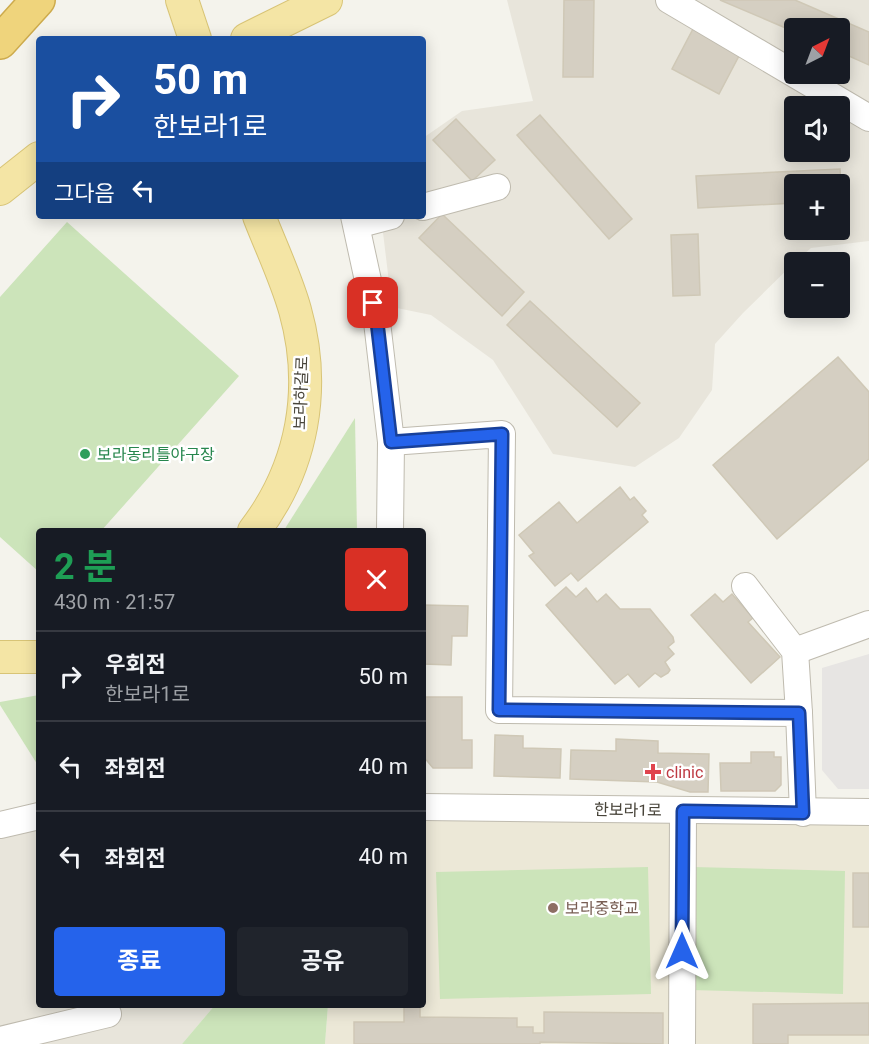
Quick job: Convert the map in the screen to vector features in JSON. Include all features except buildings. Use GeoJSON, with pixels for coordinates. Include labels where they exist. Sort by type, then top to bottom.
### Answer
{"type":"FeatureCollection","features":[{"type":"Feature","properties":{"kind":"highway"},"geometry":{"type":"LineString","coordinates":[[0,42],[38,0]]}},
{"type":"Feature","properties":{"kind":"main road"},"geometry":{"type":"LineString","coordinates":[[182,0],[194,36]]}},
{"type":"Feature","properties":{"kind":"main road"},"geometry":{"type":"LineString","coordinates":[[261,36],[284,31],[326,0]]}},
{"type":"Feature","properties":{"kind":"main road"},"geometry":{"type":"LineString","coordinates":[[0,189],[36,160]]}},
{"type":"Feature","properties":{"kind":"main road","name":"보라하갈로"},"geometry":{"type":"LineString","coordinates":[[256,528],[286,479],[300,439],[304,399],[304,353],[295,310],[260,219]]}},
{"type":"Feature","properties":{"kind":"main road"},"geometry":{"type":"LineString","coordinates":[[0,657],[36,657]]}},
{"type":"Feature","properties":{"kind":"street"},"geometry":{"type":"LineString","coordinates":[[669,0],[869,118]]}},
{"type":"Feature","properties":{"kind":"street"},"geometry":{"type":"LineString","coordinates":[[426,206],[497,187]]}},
{"type":"Feature","properties":{"kind":"street"},"geometry":{"type":"LineString","coordinates":[[356,221],[377,322],[391,442],[390,528]]}},
{"type":"Feature","properties":{"kind":"street"},"geometry":{"type":"LineString","coordinates":[[391,442],[502,434],[499,710],[799,713]]}},
{"type":"Feature","properties":{"kind":"street"},"geometry":{"type":"LineString","coordinates":[[745,586],[795,651],[803,813]]}},
{"type":"Feature","properties":{"kind":"street"},"geometry":{"type":"LineString","coordinates":[[795,651],[869,624]]}},
{"type":"Feature","properties":{"kind":"street","name":"한보라1로"},"geometry":{"type":"LineString","coordinates":[[426,807],[869,812]]}},
{"type":"Feature","properties":{"kind":"street"},"geometry":{"type":"LineString","coordinates":[[682,1044],[683,811]]}},
{"type":"Feature","properties":{"kind":"street"},"geometry":{"type":"LineString","coordinates":[[0,825],[36,817]]}},
{"type":"Feature","properties":{"kind":"street"},"geometry":{"type":"LineString","coordinates":[[0,1040],[108,1014]]}},
{"type":"Feature","properties":{"kind":"shaded area"},"geometry":{"type":"Polygon","coordinates":[[[507,0],[869,0],[869,241],[811,248],[806,252],[784,252],[784,273],[715,344],[712,390],[679,438],[635,467],[553,454],[493,360],[431,315],[392,307],[381,219],[426,219],[426,136],[462,111],[533,101],[507,0]]]}},
{"type":"Feature","properties":{"kind":"shaded area"},"geometry":{"type":"Polygon","coordinates":[[[869,654],[869,789],[838,789],[822,770],[822,668],[869,654]]]}},
{"type":"Feature","properties":{"kind":"shaded area"},"geometry":{"type":"Polygon","coordinates":[[[426,807],[869,812],[869,1044],[325,1044],[328,1008],[426,1008],[426,807]]]}},
{"type":"Feature","properties":{"kind":"shaded area"},"geometry":{"type":"Polygon","coordinates":[[[36,817],[36,1008],[212,1008],[182,1044],[0,1044],[0,825],[36,817]]]}},
{"type":"Feature","properties":{"kind":"green space","name":"보라동리틀야구장"},"geometry":{"type":"Polygon","coordinates":[[[67,222],[239,376],[104,528],[36,528],[36,569],[0,537],[0,297],[67,222]]]}},
{"type":"Feature","properties":{"kind":"green space"},"geometry":{"type":"Polygon","coordinates":[[[355,418],[357,528],[286,527],[355,418]]]}},
{"type":"Feature","properties":{"kind":"green space"},"geometry":{"type":"Polygon","coordinates":[[[36,696],[36,762],[0,705],[0,702],[36,696]]]}},
{"type":"Feature","properties":{"kind":"green space"},"geometry":{"type":"Polygon","coordinates":[[[648,867],[651,994],[440,999],[436,872],[648,867]]]}},
{"type":"Feature","properties":{"kind":"green space"},"geometry":{"type":"Polygon","coordinates":[[[693,867],[845,871],[843,994],[691,990],[693,867]]]}},
{"type":"Feature","properties":{"kind":"green space"},"geometry":{"type":"Polygon","coordinates":[[[212,1008],[328,1008],[325,1044],[182,1044],[212,1008]]]}},
{"type":"Feature","properties":{"kind":"place","name":"보라동리틀야구장"},"geometry":{"type":"Point","coordinates":[85,454]}},
{"type":"Feature","properties":{"kind":"place","name":"clinic"},"geometry":{"type":"Point","coordinates":[653,772]}},
{"type":"Feature","properties":{"kind":"place","name":"보라중학교"},"geometry":{"type":"Point","coordinates":[553,908]}},
{"type":"Feature","properties":{"kind":"route"},"geometry":{"type":"LineString","coordinates":[[373,303],[391,442],[502,434],[499,710],[799,713],[803,813],[683,811],[682,951]]}}]}
